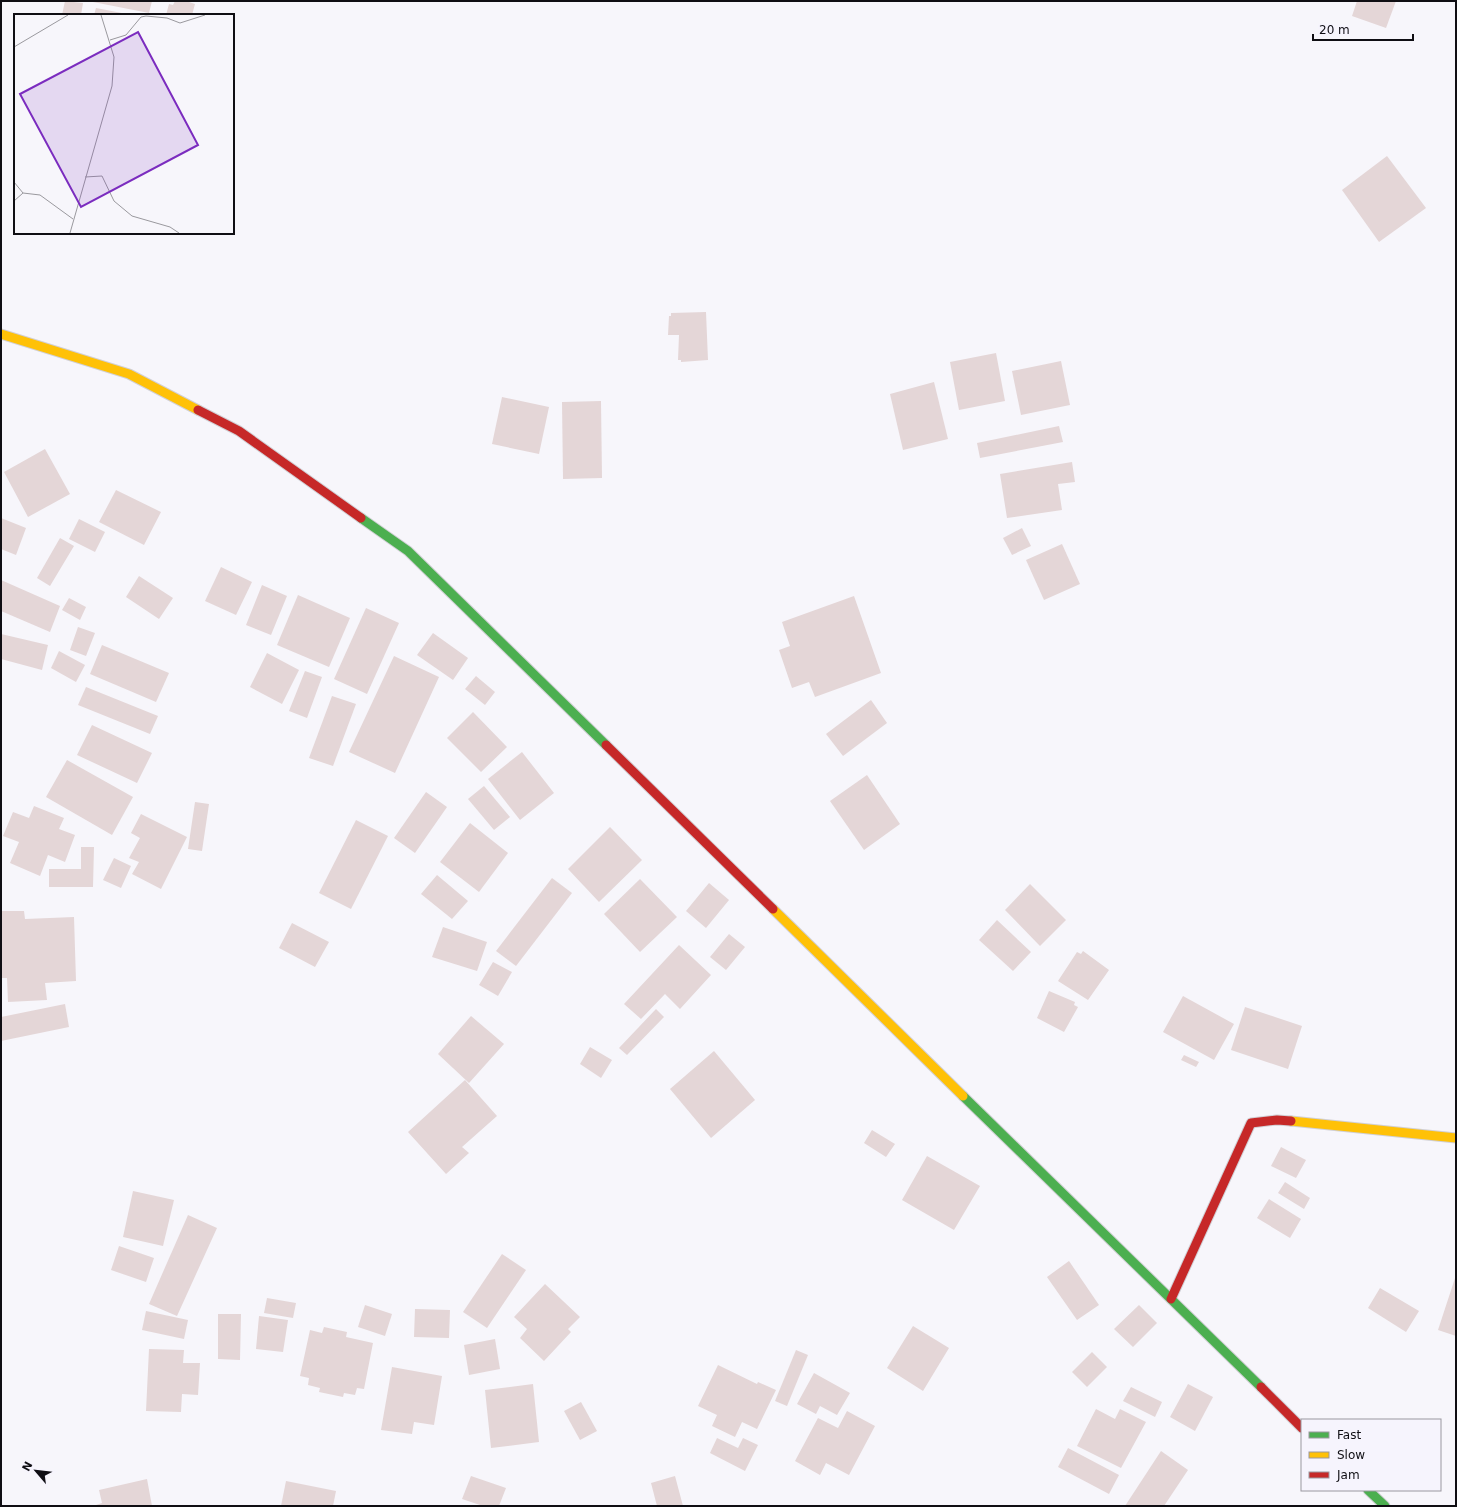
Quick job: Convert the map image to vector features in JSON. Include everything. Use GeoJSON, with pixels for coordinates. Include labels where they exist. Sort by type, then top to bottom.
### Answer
{"type":"FeatureCollection","features":[{"type":"Feature","properties":{"kind":"main road"},"geometry":{"type":"LineString","coordinates":[[1,334],[128,374],[239,432],[408,551],[1301,1427]]}},
{"type":"Feature","properties":{"kind":"main road"},"geometry":{"type":"LineString","coordinates":[[1171,1299],[1251,1123],[1277,1120],[1456,1138]]}},
{"type":"Feature","properties":{"kind":"main road"},"geometry":{"type":"LineString","coordinates":[[1369,1491],[1385,1506]]}},
{"type":"Feature","properties":{"kind":"building"},"geometry":{"type":"Polygon","coordinates":[[[65,1],[83,3],[81,14],[62,14],[65,1]]]}},
{"type":"Feature","properties":{"kind":"building"},"geometry":{"type":"Polygon","coordinates":[[[93,1],[152,1],[149,13],[93,1]]]}},
{"type":"Feature","properties":{"kind":"building"},"geometry":{"type":"Polygon","coordinates":[[[175,1],[186,1],[195,4],[192,14],[166,14],[169,4],[173,5],[175,1]]]}},
{"type":"Feature","properties":{"kind":"building"},"geometry":{"type":"Polygon","coordinates":[[[1357,1],[1396,1],[1386,28],[1352,16],[1357,1]]]}},
{"type":"Feature","properties":{"kind":"building"},"geometry":{"type":"Polygon","coordinates":[[[96,8],[127,14],[94,14],[96,8]]]}},
{"type":"Feature","properties":{"kind":"building"},"geometry":{"type":"Polygon","coordinates":[[[1387,156],[1426,208],[1379,242],[1342,190],[1387,156]]]}},
{"type":"Feature","properties":{"kind":"building"},"geometry":{"type":"Polygon","coordinates":[[[706,312],[708,360],[681,362],[681,360],[678,360],[679,335],[668,335],[669,316],[671,316],[671,313],[706,312]]]}},
{"type":"Feature","properties":{"kind":"building"},"geometry":{"type":"Polygon","coordinates":[[[996,353],[1005,401],[959,410],[950,362],[996,353]]]}},
{"type":"Feature","properties":{"kind":"building"},"geometry":{"type":"Polygon","coordinates":[[[1061,361],[1070,405],[1021,415],[1012,371],[1061,361]]]}},
{"type":"Feature","properties":{"kind":"building"},"geometry":{"type":"Polygon","coordinates":[[[934,382],[948,439],[903,450],[890,394],[934,382]]]}},
{"type":"Feature","properties":{"kind":"building"},"geometry":{"type":"Polygon","coordinates":[[[502,397],[549,407],[539,454],[492,444],[502,397]]]}},
{"type":"Feature","properties":{"kind":"building"},"geometry":{"type":"Polygon","coordinates":[[[601,401],[602,478],[563,479],[562,402],[601,401]]]}},
{"type":"Feature","properties":{"kind":"building"},"geometry":{"type":"Polygon","coordinates":[[[1059,426],[1063,442],[980,458],[977,443],[1059,426]]]}},
{"type":"Feature","properties":{"kind":"building"},"geometry":{"type":"Polygon","coordinates":[[[45,449],[70,494],[28,517],[4,472],[45,449]]]}},
{"type":"Feature","properties":{"kind":"building"},"geometry":{"type":"Polygon","coordinates":[[[1072,462],[1075,482],[1058,484],[1062,510],[1007,518],[1000,474],[1072,462]]]}},
{"type":"Feature","properties":{"kind":"building"},"geometry":{"type":"Polygon","coordinates":[[[116,490],[161,512],[144,545],[99,522],[116,490]]]}},
{"type":"Feature","properties":{"kind":"building"},"geometry":{"type":"Polygon","coordinates":[[[1,518],[26,528],[16,555],[1,549],[1,518]]]}},
{"type":"Feature","properties":{"kind":"building"},"geometry":{"type":"Polygon","coordinates":[[[79,519],[105,532],[95,552],[69,539],[79,519]]]}},
{"type":"Feature","properties":{"kind":"building"},"geometry":{"type":"Polygon","coordinates":[[[1022,528],[1031,546],[1012,555],[1003,538],[1022,528]]]}},
{"type":"Feature","properties":{"kind":"building"},"geometry":{"type":"Polygon","coordinates":[[[60,538],[74,546],[50,586],[37,578],[60,538]]]}},
{"type":"Feature","properties":{"kind":"building"},"geometry":{"type":"Polygon","coordinates":[[[1062,544],[1080,584],[1044,600],[1026,560],[1062,544]]]}},
{"type":"Feature","properties":{"kind":"building"},"geometry":{"type":"Polygon","coordinates":[[[221,567],[252,582],[236,615],[205,601],[221,567]]]}},
{"type":"Feature","properties":{"kind":"building"},"geometry":{"type":"Polygon","coordinates":[[[139,576],[173,598],[159,619],[126,597],[139,576]]]}},
{"type":"Feature","properties":{"kind":"building"},"geometry":{"type":"Polygon","coordinates":[[[1,580],[60,606],[50,632],[1,611],[1,580]]]}},
{"type":"Feature","properties":{"kind":"building"},"geometry":{"type":"Polygon","coordinates":[[[262,585],[287,596],[271,635],[246,625],[262,585]]]}},
{"type":"Feature","properties":{"kind":"building"},"geometry":{"type":"Polygon","coordinates":[[[298,595],[350,618],[329,667],[277,645],[298,595]]]}},
{"type":"Feature","properties":{"kind":"building"},"geometry":{"type":"Polygon","coordinates":[[[854,596],[881,673],[815,697],[809,682],[792,688],[779,650],[790,646],[782,622],[854,596]]]}},
{"type":"Feature","properties":{"kind":"building"},"geometry":{"type":"Polygon","coordinates":[[[69,598],[86,607],[80,620],[62,610],[69,598]]]}},
{"type":"Feature","properties":{"kind":"building"},"geometry":{"type":"Polygon","coordinates":[[[366,608],[399,623],[367,694],[334,679],[366,608]]]}},
{"type":"Feature","properties":{"kind":"building"},"geometry":{"type":"Polygon","coordinates":[[[78,627],[95,633],[86,656],[70,650],[78,627]]]}},
{"type":"Feature","properties":{"kind":"building"},"geometry":{"type":"Polygon","coordinates":[[[433,633],[468,658],[453,680],[417,655],[433,633]]]}},
{"type":"Feature","properties":{"kind":"building"},"geometry":{"type":"Polygon","coordinates":[[[1,634],[48,645],[42,670],[1,659],[1,634]]]}},
{"type":"Feature","properties":{"kind":"building"},"geometry":{"type":"Polygon","coordinates":[[[102,645],[169,673],[156,702],[90,674],[102,645]]]}},
{"type":"Feature","properties":{"kind":"building"},"geometry":{"type":"Polygon","coordinates":[[[59,651],[85,665],[76,682],[51,668],[59,651]]]}},
{"type":"Feature","properties":{"kind":"building"},"geometry":{"type":"Polygon","coordinates":[[[267,653],[299,670],[282,704],[250,687],[267,653]]]}},
{"type":"Feature","properties":{"kind":"building"},"geometry":{"type":"Polygon","coordinates":[[[394,656],[439,677],[395,773],[349,752],[394,656]]]}},
{"type":"Feature","properties":{"kind":"building"},"geometry":{"type":"Polygon","coordinates":[[[305,671],[322,677],[307,718],[289,711],[305,671]]]}},
{"type":"Feature","properties":{"kind":"building"},"geometry":{"type":"Polygon","coordinates":[[[476,676],[495,692],[485,705],[465,689],[476,676]]]}},
{"type":"Feature","properties":{"kind":"building"},"geometry":{"type":"Polygon","coordinates":[[[86,687],[158,716],[150,734],[78,705],[86,687]]]}},
{"type":"Feature","properties":{"kind":"building"},"geometry":{"type":"Polygon","coordinates":[[[332,696],[356,704],[333,766],[309,758],[332,696]]]}},
{"type":"Feature","properties":{"kind":"building"},"geometry":{"type":"Polygon","coordinates":[[[871,700],[887,723],[843,756],[826,734],[871,700]]]}},
{"type":"Feature","properties":{"kind":"building"},"geometry":{"type":"Polygon","coordinates":[[[473,712],[507,747],[481,772],[447,738],[473,712]]]}},
{"type":"Feature","properties":{"kind":"building"},"geometry":{"type":"Polygon","coordinates":[[[92,725],[152,753],[137,783],[77,755],[92,725]]]}},
{"type":"Feature","properties":{"kind":"building"},"geometry":{"type":"Polygon","coordinates":[[[522,752],[554,793],[520,820],[488,779],[522,752]]]}},
{"type":"Feature","properties":{"kind":"building"},"geometry":{"type":"Polygon","coordinates":[[[67,760],[133,797],[112,835],[46,797],[67,760]]]}},
{"type":"Feature","properties":{"kind":"building"},"geometry":{"type":"Polygon","coordinates":[[[867,775],[900,824],[864,850],[830,801],[867,775]]]}},
{"type":"Feature","properties":{"kind":"building"},"geometry":{"type":"Polygon","coordinates":[[[484,786],[510,817],[494,830],[468,799],[484,786]]]}},
{"type":"Feature","properties":{"kind":"building"},"geometry":{"type":"Polygon","coordinates":[[[426,792],[447,807],[415,853],[394,838],[426,792]]]}},
{"type":"Feature","properties":{"kind":"building"},"geometry":{"type":"Polygon","coordinates":[[[195,802],[209,804],[202,851],[188,849],[195,802]]]}},
{"type":"Feature","properties":{"kind":"building"},"geometry":{"type":"Polygon","coordinates":[[[34,806],[64,818],[59,829],[75,835],[65,862],[48,855],[40,876],[10,863],[19,842],[3,836],[13,812],[29,818],[34,806]]]}},
{"type":"Feature","properties":{"kind":"building"},"geometry":{"type":"Polygon","coordinates":[[[141,814],[187,837],[161,889],[132,874],[139,862],[129,858],[140,838],[131,833],[141,814]]]}},
{"type":"Feature","properties":{"kind":"building"},"geometry":{"type":"Polygon","coordinates":[[[356,820],[388,836],[351,909],[319,893],[356,820]]]}},
{"type":"Feature","properties":{"kind":"building"},"geometry":{"type":"Polygon","coordinates":[[[470,823],[508,853],[479,892],[440,862],[470,823]]]}},
{"type":"Feature","properties":{"kind":"building"},"geometry":{"type":"Polygon","coordinates":[[[610,827],[642,860],[599,902],[568,869],[610,827]]]}},
{"type":"Feature","properties":{"kind":"building"},"geometry":{"type":"Polygon","coordinates":[[[81,847],[94,847],[93,887],[49,887],[49,869],[81,869],[81,847]]]}},
{"type":"Feature","properties":{"kind":"building"},"geometry":{"type":"Polygon","coordinates":[[[114,858],[131,866],[121,888],[103,880],[114,858]]]}},
{"type":"Feature","properties":{"kind":"building"},"geometry":{"type":"Polygon","coordinates":[[[437,875],[468,901],[452,919],[421,894],[437,875]]]}},
{"type":"Feature","properties":{"kind":"building"},"geometry":{"type":"Polygon","coordinates":[[[552,878],[572,893],[516,966],[496,951],[552,878]]]}},
{"type":"Feature","properties":{"kind":"building"},"geometry":{"type":"Polygon","coordinates":[[[640,879],[677,917],[640,952],[604,914],[640,879]]]}},
{"type":"Feature","properties":{"kind":"building"},"geometry":{"type":"Polygon","coordinates":[[[709,883],[729,900],[706,928],[686,911],[709,883]]]}},
{"type":"Feature","properties":{"kind":"building"},"geometry":{"type":"Polygon","coordinates":[[[1030,884],[1066,920],[1040,946],[1005,910],[1030,884]]]}},
{"type":"Feature","properties":{"kind":"building"},"geometry":{"type":"Polygon","coordinates":[[[1,911],[24,911],[25,919],[74,917],[76,981],[45,983],[47,1000],[8,1002],[7,978],[1,978],[1,911]]]}},
{"type":"Feature","properties":{"kind":"building"},"geometry":{"type":"Polygon","coordinates":[[[997,920],[1031,952],[1013,971],[979,940],[997,920]]]}},
{"type":"Feature","properties":{"kind":"building"},"geometry":{"type":"Polygon","coordinates":[[[292,923],[329,942],[315,967],[279,948],[292,923]]]}},
{"type":"Feature","properties":{"kind":"building"},"geometry":{"type":"Polygon","coordinates":[[[443,927],[487,942],[477,971],[432,957],[443,927]]]}},
{"type":"Feature","properties":{"kind":"building"},"geometry":{"type":"Polygon","coordinates":[[[729,934],[745,947],[726,970],[710,957],[729,934]]]}},
{"type":"Feature","properties":{"kind":"building"},"geometry":{"type":"Polygon","coordinates":[[[679,945],[711,975],[680,1009],[665,994],[641,1019],[624,1004],[679,945]]]}},
{"type":"Feature","properties":{"kind":"building"},"geometry":{"type":"Polygon","coordinates":[[[1083,951],[1109,970],[1088,1000],[1058,981],[1077,952],[1081,954],[1083,951]]]}},
{"type":"Feature","properties":{"kind":"building"},"geometry":{"type":"Polygon","coordinates":[[[493,962],[512,972],[498,996],[479,985],[493,962]]]}},
{"type":"Feature","properties":{"kind":"building"},"geometry":{"type":"Polygon","coordinates":[[[1049,991],[1075,1002],[1074,1005],[1078,1007],[1064,1032],[1037,1018],[1049,991]]]}},
{"type":"Feature","properties":{"kind":"building"},"geometry":{"type":"Polygon","coordinates":[[[1183,996],[1234,1024],[1214,1060],[1163,1032],[1183,996]]]}},
{"type":"Feature","properties":{"kind":"building"},"geometry":{"type":"Polygon","coordinates":[[[65,1004],[69,1027],[1,1041],[1,1017],[65,1004]]]}},
{"type":"Feature","properties":{"kind":"building"},"geometry":{"type":"Polygon","coordinates":[[[1245,1007],[1302,1026],[1288,1069],[1231,1050],[1245,1007]]]}},
{"type":"Feature","properties":{"kind":"building"},"geometry":{"type":"Polygon","coordinates":[[[656,1009],[664,1017],[627,1055],[619,1048],[656,1009]]]}},
{"type":"Feature","properties":{"kind":"building"},"geometry":{"type":"Polygon","coordinates":[[[471,1016],[504,1044],[469,1083],[438,1054],[471,1016]]]}},
{"type":"Feature","properties":{"kind":"building"},"geometry":{"type":"Polygon","coordinates":[[[590,1047],[612,1060],[601,1078],[580,1064],[590,1047]]]}},
{"type":"Feature","properties":{"kind":"building"},"geometry":{"type":"Polygon","coordinates":[[[714,1051],[755,1100],[711,1138],[670,1089],[714,1051]]]}},
{"type":"Feature","properties":{"kind":"building"},"geometry":{"type":"Polygon","coordinates":[[[1184,1055],[1199,1062],[1196,1067],[1181,1060],[1184,1055]]]}},
{"type":"Feature","properties":{"kind":"building"},"geometry":{"type":"Polygon","coordinates":[[[465,1080],[497,1116],[462,1147],[469,1153],[446,1174],[408,1132],[465,1080]]]}},
{"type":"Feature","properties":{"kind":"building"},"geometry":{"type":"Polygon","coordinates":[[[872,1130],[895,1144],[886,1157],[864,1143],[872,1130]]]}},
{"type":"Feature","properties":{"kind":"building"},"geometry":{"type":"Polygon","coordinates":[[[1281,1147],[1306,1160],[1296,1178],[1271,1166],[1281,1147]]]}},
{"type":"Feature","properties":{"kind":"building"},"geometry":{"type":"Polygon","coordinates":[[[927,1156],[980,1186],[954,1230],[902,1200],[927,1156]]]}},
{"type":"Feature","properties":{"kind":"building"},"geometry":{"type":"Polygon","coordinates":[[[1285,1182],[1310,1198],[1304,1209],[1278,1193],[1285,1182]]]}},
{"type":"Feature","properties":{"kind":"building"},"geometry":{"type":"Polygon","coordinates":[[[133,1191],[174,1200],[163,1246],[123,1237],[133,1191]]]}},
{"type":"Feature","properties":{"kind":"building"},"geometry":{"type":"Polygon","coordinates":[[[1269,1199],[1301,1219],[1290,1238],[1257,1218],[1269,1199]]]}},
{"type":"Feature","properties":{"kind":"building"},"geometry":{"type":"Polygon","coordinates":[[[188,1215],[217,1228],[177,1316],[149,1304],[188,1215]]]}},
{"type":"Feature","properties":{"kind":"building"},"geometry":{"type":"Polygon","coordinates":[[[119,1246],[154,1258],[146,1282],[111,1270],[119,1246]]]}},
{"type":"Feature","properties":{"kind":"building"},"geometry":{"type":"Polygon","coordinates":[[[502,1254],[526,1270],[487,1328],[463,1312],[502,1254]]]}},
{"type":"Feature","properties":{"kind":"building"},"geometry":{"type":"Polygon","coordinates":[[[1069,1261],[1099,1305],[1077,1320],[1047,1277],[1069,1261]]]}},
{"type":"Feature","properties":{"kind":"building"},"geometry":{"type":"Polygon","coordinates":[[[1456,1275],[1456,1336],[1438,1330],[1456,1275]]]}},
{"type":"Feature","properties":{"kind":"building"},"geometry":{"type":"Polygon","coordinates":[[[545,1284],[580,1317],[568,1329],[571,1332],[544,1361],[520,1338],[527,1329],[514,1317],[545,1284]]]}},
{"type":"Feature","properties":{"kind":"building"},"geometry":{"type":"Polygon","coordinates":[[[1380,1288],[1419,1311],[1406,1332],[1368,1308],[1380,1288]]]}},
{"type":"Feature","properties":{"kind":"building"},"geometry":{"type":"Polygon","coordinates":[[[267,1298],[296,1303],[293,1318],[264,1313],[267,1298]]]}},
{"type":"Feature","properties":{"kind":"building"},"geometry":{"type":"Polygon","coordinates":[[[365,1305],[392,1314],[385,1336],[358,1327],[365,1305]]]}},
{"type":"Feature","properties":{"kind":"building"},"geometry":{"type":"Polygon","coordinates":[[[1139,1305],[1157,1323],[1133,1347],[1114,1329],[1139,1305]]]}},
{"type":"Feature","properties":{"kind":"building"},"geometry":{"type":"Polygon","coordinates":[[[415,1309],[450,1310],[449,1338],[414,1337],[415,1309]]]}},
{"type":"Feature","properties":{"kind":"building"},"geometry":{"type":"Polygon","coordinates":[[[146,1311],[188,1320],[184,1339],[142,1330],[146,1311]]]}},
{"type":"Feature","properties":{"kind":"building"},"geometry":{"type":"Polygon","coordinates":[[[218,1314],[241,1314],[240,1360],[218,1359],[218,1314]]]}},
{"type":"Feature","properties":{"kind":"building"},"geometry":{"type":"Polygon","coordinates":[[[259,1316],[288,1320],[283,1352],[256,1349],[259,1316]]]}},
{"type":"Feature","properties":{"kind":"building"},"geometry":{"type":"Polygon","coordinates":[[[913,1326],[949,1348],[923,1391],[887,1368],[913,1326]]]}},
{"type":"Feature","properties":{"kind":"building"},"geometry":{"type":"Polygon","coordinates":[[[324,1327],[347,1332],[346,1337],[373,1343],[364,1389],[357,1388],[355,1395],[344,1393],[343,1397],[319,1392],[320,1388],[308,1385],[309,1378],[300,1376],[310,1330],[322,1333],[324,1327]]]}},
{"type":"Feature","properties":{"kind":"building"},"geometry":{"type":"Polygon","coordinates":[[[495,1339],[500,1369],[469,1375],[464,1345],[495,1339]]]}},
{"type":"Feature","properties":{"kind":"building"},"geometry":{"type":"Polygon","coordinates":[[[149,1349],[184,1350],[183,1363],[200,1363],[198,1395],[182,1394],[181,1412],[146,1411],[149,1349]]]}},
{"type":"Feature","properties":{"kind":"building"},"geometry":{"type":"Polygon","coordinates":[[[796,1350],[808,1355],[787,1406],[775,1401],[796,1350]]]}},
{"type":"Feature","properties":{"kind":"building"},"geometry":{"type":"Polygon","coordinates":[[[1092,1352],[1107,1367],[1087,1387],[1072,1372],[1092,1352]]]}},
{"type":"Feature","properties":{"kind":"building"},"geometry":{"type":"Polygon","coordinates":[[[718,1365],[757,1384],[758,1382],[776,1390],[757,1429],[742,1422],[735,1437],[712,1426],[717,1415],[698,1406],[718,1365]]]}},
{"type":"Feature","properties":{"kind":"building"},"geometry":{"type":"Polygon","coordinates":[[[392,1367],[442,1376],[434,1425],[414,1422],[412,1434],[381,1430],[392,1367]]]}},
{"type":"Feature","properties":{"kind":"building"},"geometry":{"type":"Polygon","coordinates":[[[814,1373],[850,1393],[837,1415],[820,1406],[816,1414],[797,1404],[814,1373]]]}},
{"type":"Feature","properties":{"kind":"building"},"geometry":{"type":"Polygon","coordinates":[[[533,1384],[539,1442],[491,1448],[485,1390],[533,1384]]]}},
{"type":"Feature","properties":{"kind":"building"},"geometry":{"type":"Polygon","coordinates":[[[1188,1384],[1213,1397],[1195,1431],[1170,1417],[1188,1384]]]}},
{"type":"Feature","properties":{"kind":"building"},"geometry":{"type":"Polygon","coordinates":[[[1131,1387],[1162,1402],[1155,1417],[1123,1401],[1131,1387]]]}},
{"type":"Feature","properties":{"kind":"building"},"geometry":{"type":"Polygon","coordinates":[[[581,1402],[597,1431],[580,1440],[564,1411],[581,1402]]]}},
{"type":"Feature","properties":{"kind":"building"},"geometry":{"type":"Polygon","coordinates":[[[1096,1409],[1115,1419],[1120,1409],[1146,1422],[1121,1468],[1077,1446],[1096,1409]]]}},
{"type":"Feature","properties":{"kind":"building"},"geometry":{"type":"Polygon","coordinates":[[[847,1411],[875,1426],[849,1475],[826,1463],[820,1475],[795,1461],[818,1418],[838,1428],[847,1411]]]}},
{"type":"Feature","properties":{"kind":"building"},"geometry":{"type":"Polygon","coordinates":[[[717,1438],[738,1448],[743,1438],[758,1445],[745,1471],[710,1453],[717,1438]]]}},
{"type":"Feature","properties":{"kind":"building"},"geometry":{"type":"Polygon","coordinates":[[[1068,1448],[1119,1475],[1109,1494],[1058,1467],[1068,1448]]]}},
{"type":"Feature","properties":{"kind":"building"},"geometry":{"type":"Polygon","coordinates":[[[1161,1451],[1188,1470],[1164,1506],[1125,1506],[1161,1451]]]}},
{"type":"Feature","properties":{"kind":"building"},"geometry":{"type":"Polygon","coordinates":[[[471,1476],[506,1488],[499,1506],[483,1506],[462,1499],[471,1476]]]}},
{"type":"Feature","properties":{"kind":"building"},"geometry":{"type":"Polygon","coordinates":[[[675,1476],[683,1506],[657,1506],[651,1483],[675,1476]]]}},
{"type":"Feature","properties":{"kind":"building"},"geometry":{"type":"Polygon","coordinates":[[[147,1479],[152,1506],[93,1506],[102,1503],[99,1490],[147,1479]]]}},
{"type":"Feature","properties":{"kind":"building"},"geometry":{"type":"Polygon","coordinates":[[[286,1481],[336,1491],[333,1506],[281,1506],[286,1481]]]}},
{"type":"Feature","properties":{"kind":"traffic: fast"},"geometry":{"type":"LineString","coordinates":[[361,518],[408,551],[606,745]]}},
{"type":"Feature","properties":{"kind":"traffic: fast"},"geometry":{"type":"LineString","coordinates":[[963,1096],[1261,1387]]}},
{"type":"Feature","properties":{"kind":"traffic: fast"},"geometry":{"type":"LineString","coordinates":[[1369,1491],[1385,1506]]}},
{"type":"Feature","properties":{"kind":"traffic: slow"},"geometry":{"type":"LineString","coordinates":[[1,334],[129,374],[198,410]]}},
{"type":"Feature","properties":{"kind":"traffic: slow"},"geometry":{"type":"LineString","coordinates":[[773,909],[963,1096]]}},
{"type":"Feature","properties":{"kind":"traffic: slow"},"geometry":{"type":"LineString","coordinates":[[1291,1121],[1456,1138]]}},
{"type":"Feature","properties":{"kind":"traffic: jam"},"geometry":{"type":"LineString","coordinates":[[198,410],[239,431],[361,518]]}},
{"type":"Feature","properties":{"kind":"traffic: jam"},"geometry":{"type":"LineString","coordinates":[[606,745],[773,909]]}},
{"type":"Feature","properties":{"kind":"traffic: jam"},"geometry":{"type":"LineString","coordinates":[[1171,1299],[1251,1123],[1277,1120],[1291,1121]]}},
{"type":"Feature","properties":{"kind":"traffic: jam"},"geometry":{"type":"LineString","coordinates":[[1261,1387],[1301,1427]]}}]}
